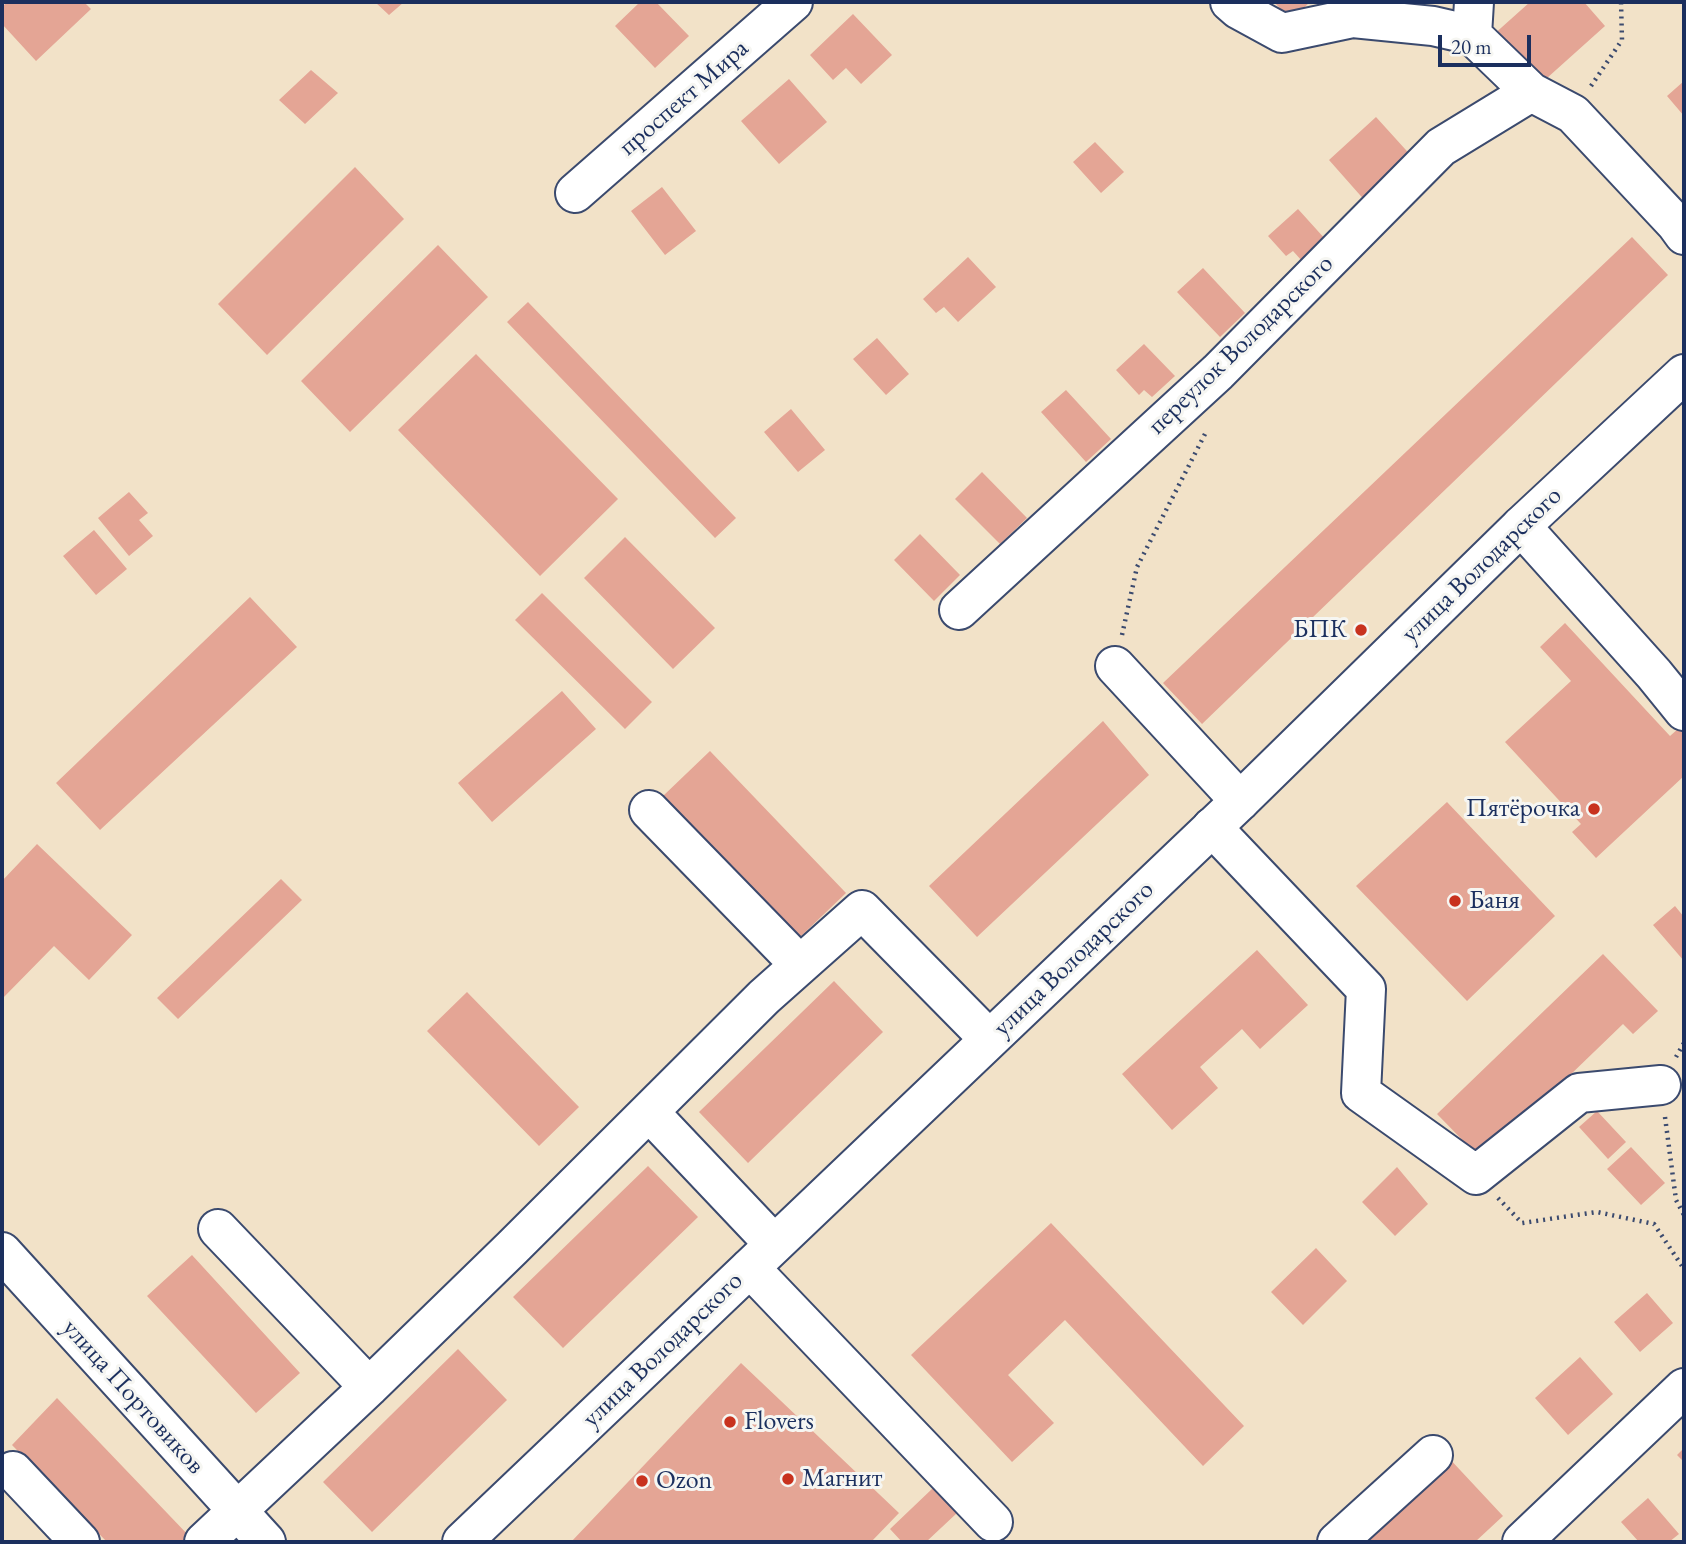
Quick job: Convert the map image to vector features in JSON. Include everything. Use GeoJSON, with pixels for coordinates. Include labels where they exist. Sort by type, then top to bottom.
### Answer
{"type":"FeatureCollection","features":[{"type":"Feature","properties":{"kind":"street","name":"проспект Мира"},"geometry":{"type":"LineString","coordinates":[[575,193],[793,2]]}},
{"type":"Feature","properties":{"kind":"street"},"geometry":{"type":"LineString","coordinates":[[1230,2],[1282,33],[1353,18],[1433,26],[1473,18],[1531,92],[1573,114],[1684,235]]}},
{"type":"Feature","properties":{"kind":"street","name":"переулок Володарского"},"geometry":{"type":"LineString","coordinates":[[959,610],[1218,372],[1441,147],[1531,92]]}},
{"type":"Feature","properties":{"kind":"street","name":"улица Володарского"},"geometry":{"type":"LineString","coordinates":[[462,1542],[1240,801],[1521,526],[1684,374]]}},
{"type":"Feature","properties":{"kind":"street"},"geometry":{"type":"LineString","coordinates":[[1521,526],[1684,711]]}},
{"type":"Feature","properties":{"kind":"street"},"geometry":{"type":"LineString","coordinates":[[1115,666],[1240,801]]}},
{"type":"Feature","properties":{"kind":"street"},"geometry":{"type":"LineString","coordinates":[[649,810],[800,965]]}},
{"type":"Feature","properties":{"kind":"street"},"geometry":{"type":"LineString","coordinates":[[1212,827],[1366,989],[1362,1093],[1476,1175],[1579,1093],[1661,1085]]}},
{"type":"Feature","properties":{"kind":"street"},"geometry":{"type":"LineString","coordinates":[[204,1542],[238,1513],[369,1387],[764,997],[862,910],[989,1039]]}},
{"type":"Feature","properties":{"kind":"street"},"geometry":{"type":"LineString","coordinates":[[649,1112],[762,1256],[993,1521]]}},
{"type":"Feature","properties":{"kind":"street"},"geometry":{"type":"LineString","coordinates":[[218,1229],[369,1387]]}},
{"type":"Feature","properties":{"kind":"street","name":"улица Портовиков"},"geometry":{"type":"LineString","coordinates":[[2,1252],[266,1542]]}},
{"type":"Feature","properties":{"kind":"street"},"geometry":{"type":"LineString","coordinates":[[1522,1542],[1684,1388]]}},
{"type":"Feature","properties":{"kind":"street"},"geometry":{"type":"LineString","coordinates":[[1337,1542],[1433,1455]]}},
{"type":"Feature","properties":{"kind":"street"},"geometry":{"type":"LineString","coordinates":[[13,1471],[80,1542]]}},
{"type":"Feature","properties":{"kind":"path"},"geometry":{"type":"LineString","coordinates":[[1573,114],[1622,40],[1621,2]]}},
{"type":"Feature","properties":{"kind":"path"},"geometry":{"type":"LineString","coordinates":[[1115,666],[1136,567],[1205,433]]}},
{"type":"Feature","properties":{"kind":"path"},"geometry":{"type":"LineString","coordinates":[[1684,1043],[1661,1085],[1676,1200],[1684,1215]]}},
{"type":"Feature","properties":{"kind":"path"},"geometry":{"type":"LineString","coordinates":[[1476,1175],[1522,1223],[1597,1212],[1654,1224],[1684,1269]]}},
{"type":"Feature","properties":{"kind":"building"},"geometry":{"type":"Polygon","coordinates":[[[7,2],[84,2],[91,9],[36,61],[2,24],[2,7],[7,2]]]}},
{"type":"Feature","properties":{"kind":"building"},"geometry":{"type":"Polygon","coordinates":[[[375,2],[404,2],[389,15],[375,2]]]}},
{"type":"Feature","properties":{"kind":"building"},"geometry":{"type":"Polygon","coordinates":[[[640,2],[656,2],[689,36],[655,68],[615,26],[640,2]]]}},
{"type":"Feature","properties":{"kind":"building"},"geometry":{"type":"Polygon","coordinates":[[[1274,2],[1310,2],[1291,20],[1274,2]]]}},
{"type":"Feature","properties":{"kind":"building"},"geometry":{"type":"Polygon","coordinates":[[[1530,2],[1584,2],[1605,26],[1537,87],[1492,36],[1530,2]]]}},
{"type":"Feature","properties":{"kind":"building"},"geometry":{"type":"Polygon","coordinates":[[[853,14],[892,55],[861,84],[846,68],[833,80],[810,55],[853,14]]]}},
{"type":"Feature","properties":{"kind":"building"},"geometry":{"type":"Polygon","coordinates":[[[311,70],[338,93],[305,124],[279,100],[311,70]]]}},
{"type":"Feature","properties":{"kind":"building"},"geometry":{"type":"Polygon","coordinates":[[[789,79],[827,122],[779,164],[741,121],[789,79]]]}},
{"type":"Feature","properties":{"kind":"building"},"geometry":{"type":"Polygon","coordinates":[[[1684,81],[1684,116],[1667,96],[1684,81]]]}},
{"type":"Feature","properties":{"kind":"building"},"geometry":{"type":"Polygon","coordinates":[[[1376,117],[1415,160],[1367,203],[1329,160],[1376,117]]]}},
{"type":"Feature","properties":{"kind":"building"},"geometry":{"type":"Polygon","coordinates":[[[1095,142],[1124,172],[1101,193],[1073,162],[1095,142]]]}},
{"type":"Feature","properties":{"kind":"building"},"geometry":{"type":"Polygon","coordinates":[[[355,167],[404,219],[267,355],[218,304],[355,167]]]}},
{"type":"Feature","properties":{"kind":"building"},"geometry":{"type":"Polygon","coordinates":[[[662,187],[696,231],[665,255],[631,211],[662,187]]]}},
{"type":"Feature","properties":{"kind":"building"},"geometry":{"type":"Polygon","coordinates":[[[1298,209],[1326,240],[1302,261],[1293,251],[1286,256],[1268,236],[1298,209]]]}},
{"type":"Feature","properties":{"kind":"building"},"geometry":{"type":"Polygon","coordinates":[[[1632,237],[1668,275],[1202,724],[1163,683],[1632,237]]]}},
{"type":"Feature","properties":{"kind":"building"},"geometry":{"type":"Polygon","coordinates":[[[438,245],[488,297],[350,432],[301,381],[438,245]]]}},
{"type":"Feature","properties":{"kind":"building"},"geometry":{"type":"Polygon","coordinates":[[[968,257],[996,287],[958,322],[944,307],[936,313],[923,299],[968,257]]]}},
{"type":"Feature","properties":{"kind":"building"},"geometry":{"type":"Polygon","coordinates":[[[1203,268],[1245,313],[1220,337],[1177,292],[1203,268]]]}},
{"type":"Feature","properties":{"kind":"building"},"geometry":{"type":"Polygon","coordinates":[[[528,302],[736,518],[715,538],[507,322],[528,302]]]}},
{"type":"Feature","properties":{"kind":"building"},"geometry":{"type":"Polygon","coordinates":[[[877,338],[909,374],[886,395],[853,359],[877,338]]]}},
{"type":"Feature","properties":{"kind":"building"},"geometry":{"type":"Polygon","coordinates":[[[1144,344],[1175,376],[1152,397],[1144,390],[1139,395],[1116,370],[1144,344]]]}},
{"type":"Feature","properties":{"kind":"building"},"geometry":{"type":"Polygon","coordinates":[[[476,354],[618,499],[540,576],[398,430],[476,354]]]}},
{"type":"Feature","properties":{"kind":"building"},"geometry":{"type":"Polygon","coordinates":[[[1066,390],[1111,439],[1086,462],[1041,412],[1066,390]]]}},
{"type":"Feature","properties":{"kind":"building"},"geometry":{"type":"Polygon","coordinates":[[[791,409],[825,450],[798,472],[764,432],[791,409]]]}},
{"type":"Feature","properties":{"kind":"building"},"geometry":{"type":"Polygon","coordinates":[[[982,472],[1027,518],[1000,544],[955,499],[982,472]]]}},
{"type":"Feature","properties":{"kind":"building"},"geometry":{"type":"Polygon","coordinates":[[[129,492],[148,513],[139,520],[153,536],[129,556],[98,518],[129,492]]]}},
{"type":"Feature","properties":{"kind":"building"},"geometry":{"type":"Polygon","coordinates":[[[94,530],[127,569],[96,595],[63,556],[94,530]]]}},
{"type":"Feature","properties":{"kind":"building"},"geometry":{"type":"Polygon","coordinates":[[[920,534],[960,575],[934,601],[894,560],[920,534]]]}},
{"type":"Feature","properties":{"kind":"building"},"geometry":{"type":"Polygon","coordinates":[[[625,537],[715,628],[673,669],[584,578],[625,537]]]}},
{"type":"Feature","properties":{"kind":"building"},"geometry":{"type":"Polygon","coordinates":[[[542,593],[652,702],[625,729],[515,620],[542,593]]]}},
{"type":"Feature","properties":{"kind":"building"},"geometry":{"type":"Polygon","coordinates":[[[250,597],[297,647],[100,830],[56,783],[250,597]]]}},
{"type":"Feature","properties":{"kind":"building"},"geometry":{"type":"Polygon","coordinates":[[[1565,623],[1670,736],[1679,728],[1684,734],[1684,776],[1596,858],[1572,832],[1581,824],[1505,742],[1571,681],[1540,647],[1565,623]]]}},
{"type":"Feature","properties":{"kind":"building"},"geometry":{"type":"Polygon","coordinates":[[[562,691],[596,729],[492,822],[458,783],[562,691]]]}},
{"type":"Feature","properties":{"kind":"building"},"geometry":{"type":"Polygon","coordinates":[[[1103,721],[1149,775],[977,937],[929,886],[1103,721]]]}},
{"type":"Feature","properties":{"kind":"building"},"geometry":{"type":"Polygon","coordinates":[[[710,751],[846,893],[799,938],[663,796],[710,751]]]}},
{"type":"Feature","properties":{"kind":"building","name":"Баня"},"geometry":{"type":"Polygon","coordinates":[[[1447,802],[1555,916],[1467,1001],[1356,886],[1447,802]]]}},
{"type":"Feature","properties":{"kind":"building"},"geometry":{"type":"Polygon","coordinates":[[[37,844],[132,935],[89,980],[54,946],[2,999],[2,881],[37,844]]]}},
{"type":"Feature","properties":{"kind":"building"},"geometry":{"type":"Polygon","coordinates":[[[281,879],[302,900],[178,1019],[157,998],[281,879]]]}},
{"type":"Feature","properties":{"kind":"building"},"geometry":{"type":"Polygon","coordinates":[[[1675,906],[1684,917],[1684,961],[1653,925],[1675,906]]]}},
{"type":"Feature","properties":{"kind":"building"},"geometry":{"type":"Polygon","coordinates":[[[1257,950],[1308,1005],[1260,1049],[1242,1029],[1200,1067],[1218,1088],[1172,1130],[1122,1074],[1257,950]]]}},
{"type":"Feature","properties":{"kind":"building"},"geometry":{"type":"Polygon","coordinates":[[[1603,954],[1658,1011],[1633,1034],[1623,1024],[1482,1160],[1437,1114],[1603,954]]]}},
{"type":"Feature","properties":{"kind":"building"},"geometry":{"type":"Polygon","coordinates":[[[834,981],[883,1032],[748,1163],[699,1112],[834,981]]]}},
{"type":"Feature","properties":{"kind":"building"},"geometry":{"type":"Polygon","coordinates":[[[467,992],[579,1107],[539,1146],[427,1031],[467,992]]]}},
{"type":"Feature","properties":{"kind":"building"},"geometry":{"type":"Polygon","coordinates":[[[1597,1111],[1626,1142],[1608,1159],[1579,1127],[1597,1111]]]}},
{"type":"Feature","properties":{"kind":"building"},"geometry":{"type":"Polygon","coordinates":[[[1631,1147],[1665,1183],[1641,1205],[1607,1169],[1631,1147]]]}},
{"type":"Feature","properties":{"kind":"building"},"geometry":{"type":"Polygon","coordinates":[[[648,1166],[698,1217],[563,1348],[513,1297],[648,1166]]]}},
{"type":"Feature","properties":{"kind":"building"},"geometry":{"type":"Polygon","coordinates":[[[1397,1167],[1428,1204],[1395,1236],[1362,1202],[1397,1167]]]}},
{"type":"Feature","properties":{"kind":"building"},"geometry":{"type":"Polygon","coordinates":[[[1051,1223],[1244,1426],[1203,1466],[1065,1320],[1008,1375],[1054,1423],[1012,1462],[911,1355],[1051,1223]]]}},
{"type":"Feature","properties":{"kind":"building"},"geometry":{"type":"Polygon","coordinates":[[[1316,1248],[1347,1281],[1303,1325],[1271,1292],[1316,1248]]]}},
{"type":"Feature","properties":{"kind":"building"},"geometry":{"type":"Polygon","coordinates":[[[192,1255],[300,1373],[256,1413],[147,1296],[192,1255]]]}},
{"type":"Feature","properties":{"kind":"building"},"geometry":{"type":"Polygon","coordinates":[[[1647,1293],[1673,1323],[1640,1352],[1614,1322],[1647,1293]]]}},
{"type":"Feature","properties":{"kind":"building"},"geometry":{"type":"Polygon","coordinates":[[[458,1349],[507,1400],[372,1532],[323,1482],[458,1349]]]}},
{"type":"Feature","properties":{"kind":"building"},"geometry":{"type":"Polygon","coordinates":[[[1580,1357],[1613,1394],[1568,1435],[1535,1398],[1580,1357]]]}},
{"type":"Feature","properties":{"kind":"building"},"geometry":{"type":"Polygon","coordinates":[[[741,1363],[899,1513],[871,1542],[571,1542],[741,1363]]]}},
{"type":"Feature","properties":{"kind":"building"},"geometry":{"type":"Polygon","coordinates":[[[57,1398],[191,1538],[186,1542],[107,1542],[12,1445],[57,1398]]]}},
{"type":"Feature","properties":{"kind":"building"},"geometry":{"type":"Polygon","coordinates":[[[1684,1448],[1684,1462],[1677,1455],[1684,1448]]]}},
{"type":"Feature","properties":{"kind":"building"},"geometry":{"type":"Polygon","coordinates":[[[1447,1456],[1503,1516],[1475,1542],[1355,1542],[1447,1456]]]}},
{"type":"Feature","properties":{"kind":"building"},"geometry":{"type":"Polygon","coordinates":[[[933,1488],[957,1513],[926,1542],[902,1542],[890,1529],[933,1488]]]}},
{"type":"Feature","properties":{"kind":"building"},"geometry":{"type":"Polygon","coordinates":[[[1648,1498],[1679,1534],[1669,1542],[1639,1542],[1621,1522],[1648,1498]]]}},
{"type":"Feature","properties":{"kind":"place","name":"БПК"},"geometry":{"type":"Point","coordinates":[1361,630]}},
{"type":"Feature","properties":{"kind":"place","name":"Пятёрочка"},"geometry":{"type":"Point","coordinates":[1594,809]}},
{"type":"Feature","properties":{"kind":"place","name":"Баня"},"geometry":{"type":"Point","coordinates":[1455,901]}},
{"type":"Feature","properties":{"kind":"place","name":"Flovers"},"geometry":{"type":"Point","coordinates":[730,1422]}},
{"type":"Feature","properties":{"kind":"place","name":"Магнит"},"geometry":{"type":"Point","coordinates":[788,1479]}},
{"type":"Feature","properties":{"kind":"place","name":"Ozon"},"geometry":{"type":"Point","coordinates":[642,1481]}}]}
